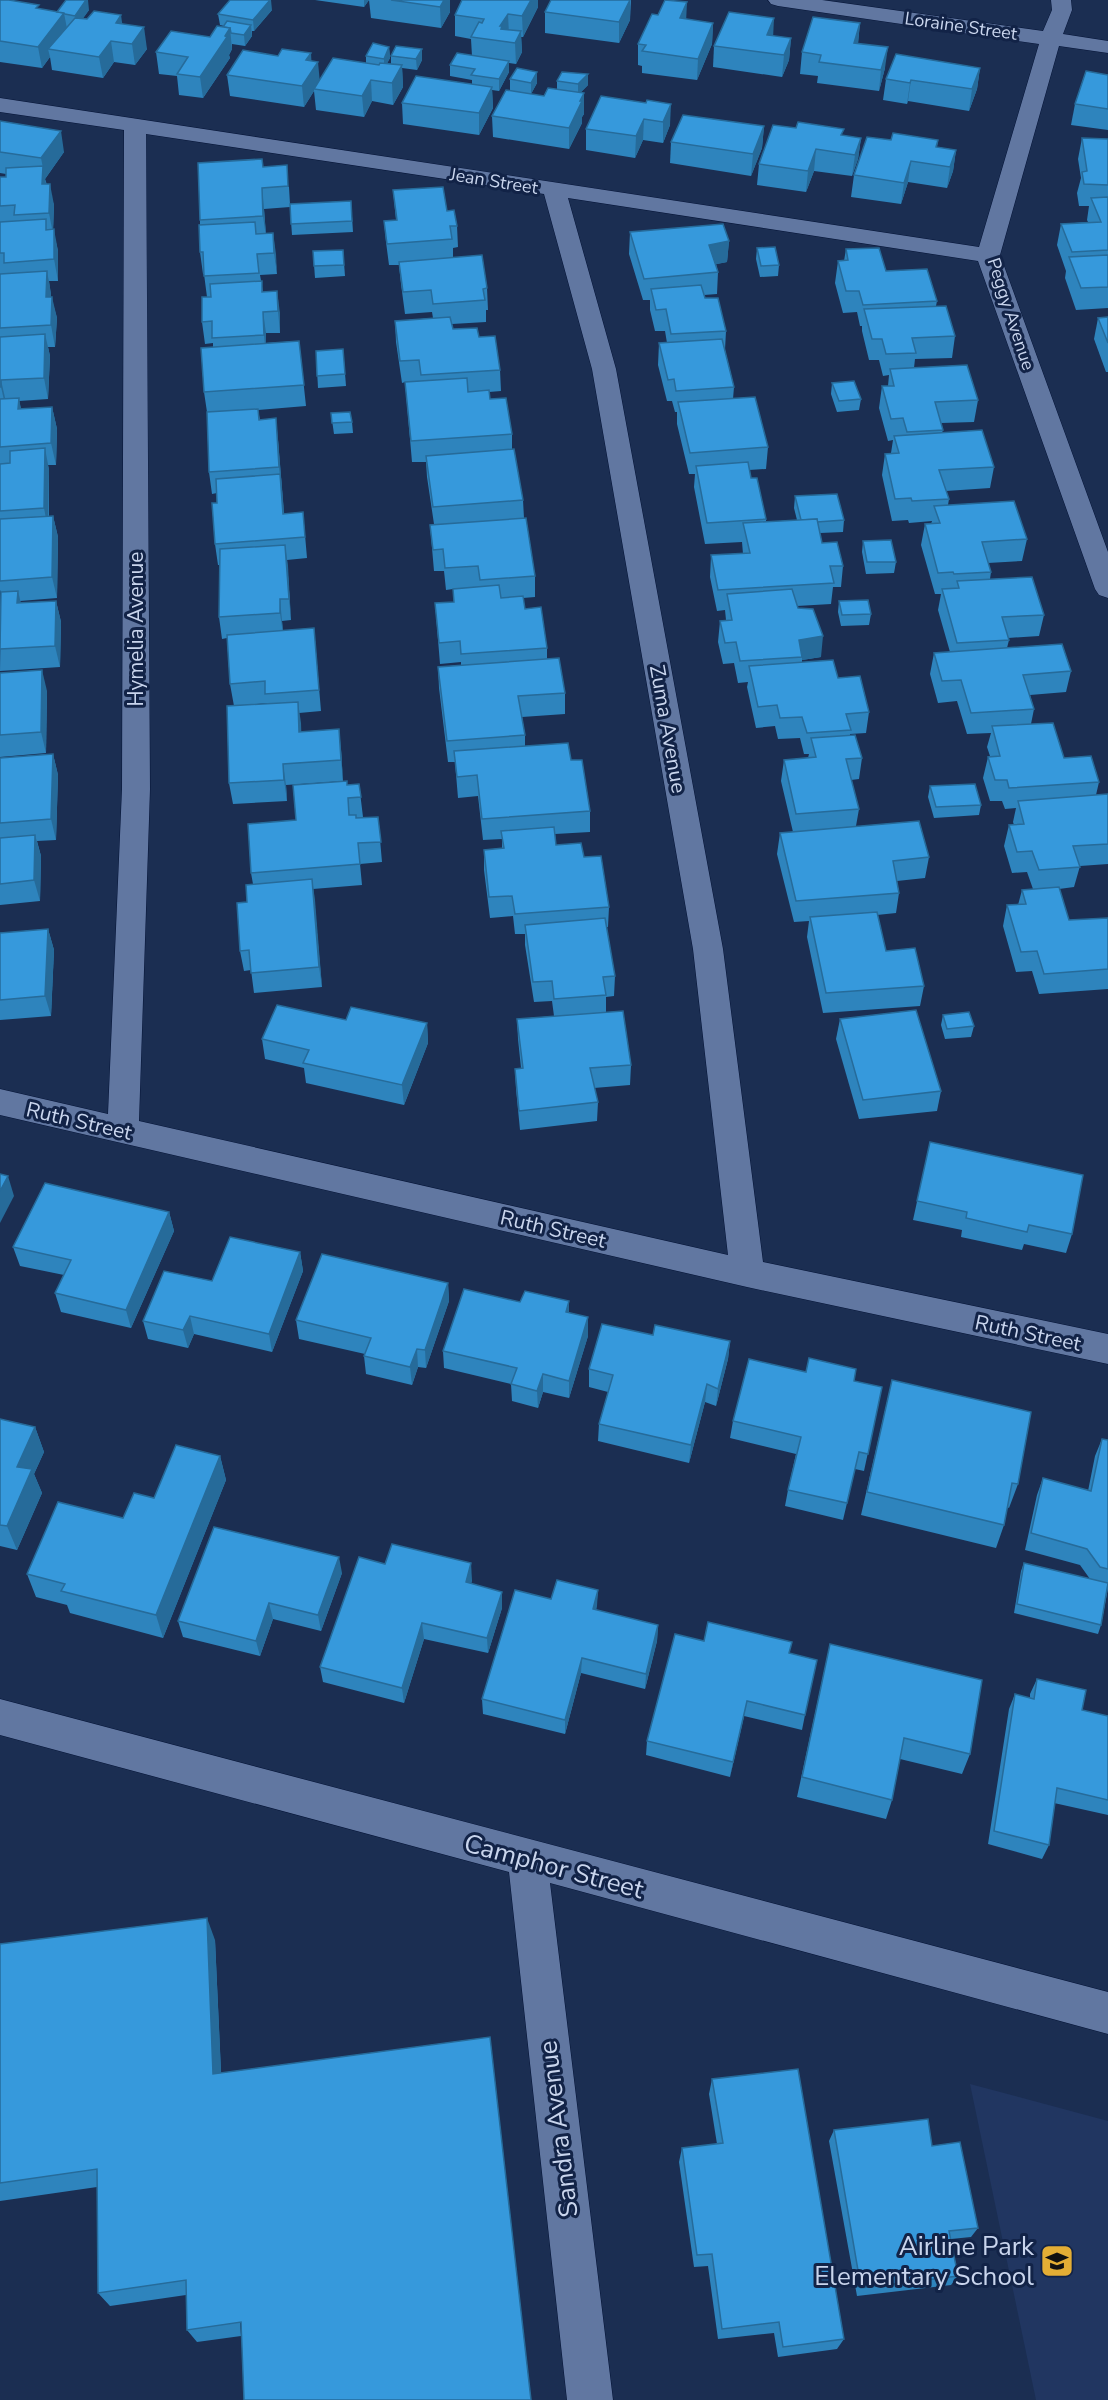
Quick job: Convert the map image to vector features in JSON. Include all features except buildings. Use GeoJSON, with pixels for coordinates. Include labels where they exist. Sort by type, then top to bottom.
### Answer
{"type":"FeatureCollection","features":[{"type":"Feature","properties":{"kind":"street","name":"Loraine Street"},"geometry":{"type":"LineString","coordinates":[[778,0],[1108,47]]}},
{"type":"Feature","properties":{"kind":"street","name":"Peggy Avenue"},"geometry":{"type":"LineString","coordinates":[[1061,0],[1062,10],[1051,38],[988,255],[1108,589]]}},
{"type":"Feature","properties":{"kind":"street","name":"Jean Street"},"geometry":{"type":"LineString","coordinates":[[0,105],[988,255]]}},
{"type":"Feature","properties":{"kind":"street","name":"Hymelia Avenue"},"geometry":{"type":"LineString","coordinates":[[123,1131],[136,789],[135,126]]}},
{"type":"Feature","properties":{"kind":"street","name":"Zuma Avenue"},"geometry":{"type":"LineString","coordinates":[[554,190],[604,369],[708,949],[747,1273]]}},
{"type":"Feature","properties":{"kind":"street","name":"Ruth Street"},"geometry":{"type":"LineString","coordinates":[[0,1102],[747,1273],[1108,1350]]}},
{"type":"Feature","properties":{"kind":"street","name":"Camphor Street"},"geometry":{"type":"LineString","coordinates":[[0,1717],[1108,2013]]}},
{"type":"Feature","properties":{"kind":"street","name":"Sandra Avenue"},"geometry":{"type":"LineString","coordinates":[[527,1859],[590,2400]]}},
{"type":"Feature","properties":{"kind":"shaded area","name":"Airline Park Elementary School"},"geometry":{"type":"Polygon","coordinates":[[[970,2084],[1108,2121],[1108,2400],[1036,2400],[970,2084]]]}},
{"type":"Feature","properties":{"kind":"place","name":"Airline Park Elementary School"},"geometry":{"type":"Point","coordinates":[1057,2261]}}]}
